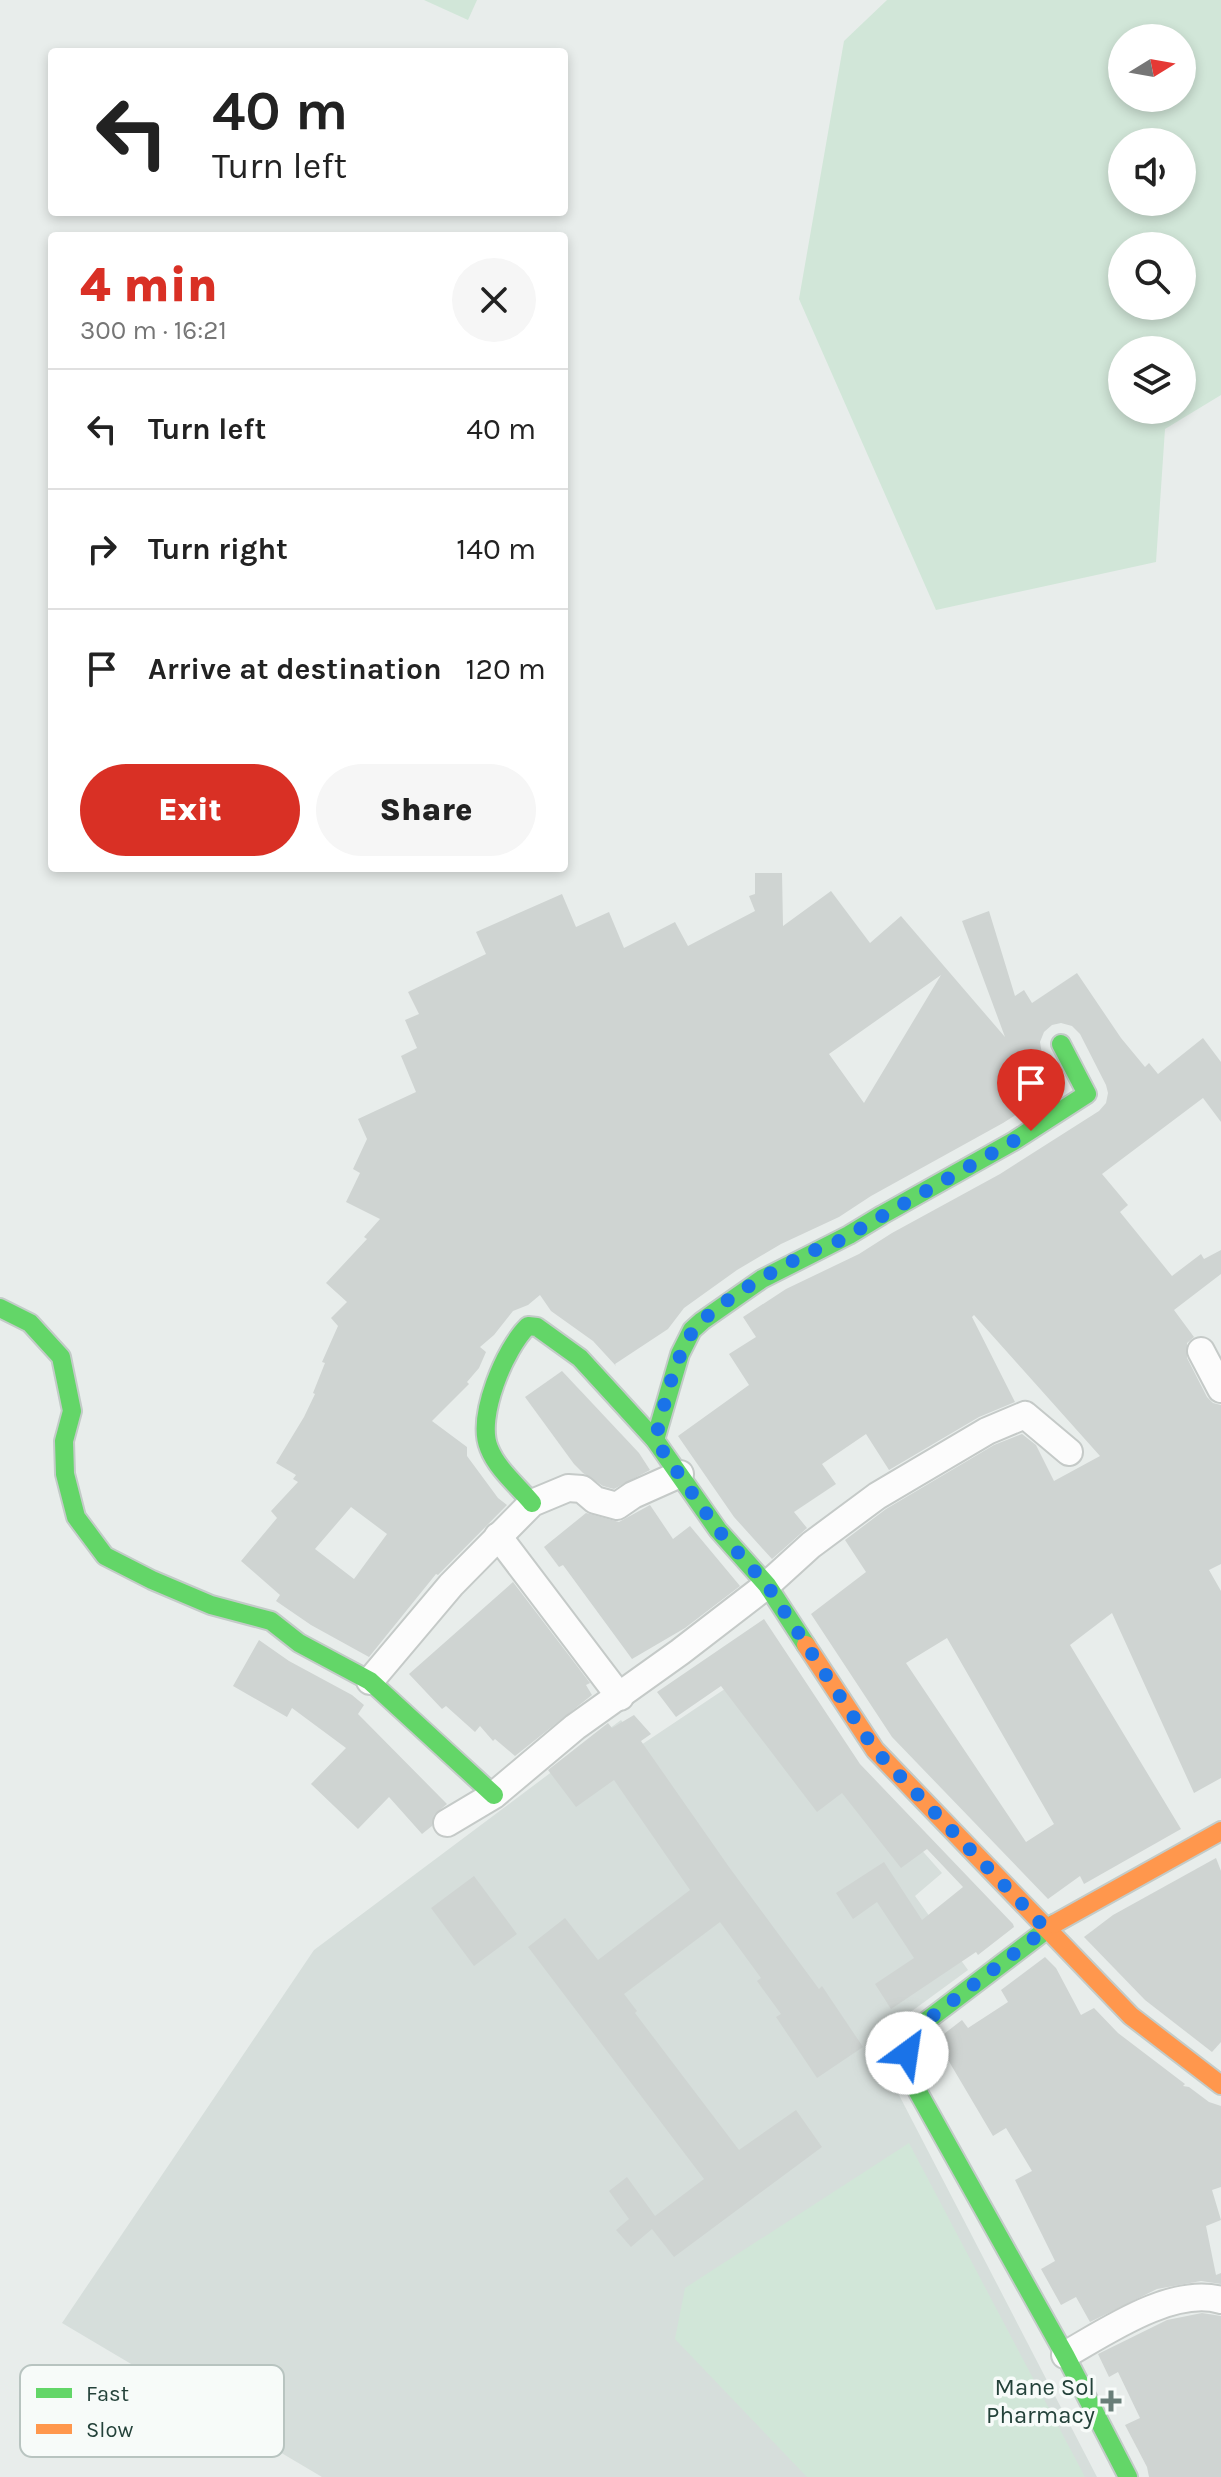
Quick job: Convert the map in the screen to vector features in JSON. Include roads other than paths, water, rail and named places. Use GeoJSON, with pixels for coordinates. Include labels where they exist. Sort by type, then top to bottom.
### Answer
{"type":"FeatureCollection","features":[{"type":"Feature","properties":{"kind":"street"},"geometry":{"type":"LineString","coordinates":[[655,1440],[678,1360],[692,1330],[716,1310],[756,1280],[821,1246],[837,1242],[942,1183],[1053,1118],[1087,1094],[1061,1044]]}},
{"type":"Feature","properties":{"kind":"street"},"geometry":{"type":"LineString","coordinates":[[0,1308],[30,1323],[61,1357],[72,1411],[64,1441],[65,1474],[76,1517],[105,1556],[211,1605],[271,1621],[299,1643],[370,1681],[494,1795]]}},
{"type":"Feature","properties":{"kind":"street"},"geometry":{"type":"LineString","coordinates":[[532,1503],[489,1447],[485,1426],[502,1369],[520,1330],[528,1326],[537,1327],[580,1358],[655,1440],[718,1530],[767,1585],[875,1750],[1131,2016],[1221,2085]]}},
{"type":"Feature","properties":{"kind":"street"},"geometry":{"type":"LineString","coordinates":[[1201,1351],[1221,1389]]}},
{"type":"Feature","properties":{"kind":"street"},"geometry":{"type":"LineString","coordinates":[[447,1823],[494,1795],[575,1727],[620,1697],[767,1585],[811,1545],[877,1496],[987,1431],[1025,1415],[1069,1452]]}},
{"type":"Feature","properties":{"kind":"street"},"geometry":{"type":"LineString","coordinates":[[370,1681],[451,1585],[532,1503],[568,1488],[582,1489],[595,1500],[617,1506],[633,1495],[680,1474]]}},
{"type":"Feature","properties":{"kind":"street"},"geometry":{"type":"LineString","coordinates":[[498,1536],[620,1697]]}},
{"type":"Feature","properties":{"kind":"street"},"geometry":{"type":"LineString","coordinates":[[1128,2477],[1065,2355],[913,2083],[907,2053],[908,2035],[1046,1929],[1221,1831]]}},
{"type":"Feature","properties":{"kind":"street"},"geometry":{"type":"LineString","coordinates":[[1065,2355],[1167,2301],[1207,2296],[1221,2300]]}},
{"type":"Feature","properties":{"kind":"place","name":"Mane Sol Pharmacy"},"geometry":{"type":"Point","coordinates":[1111,2401]}}]}
